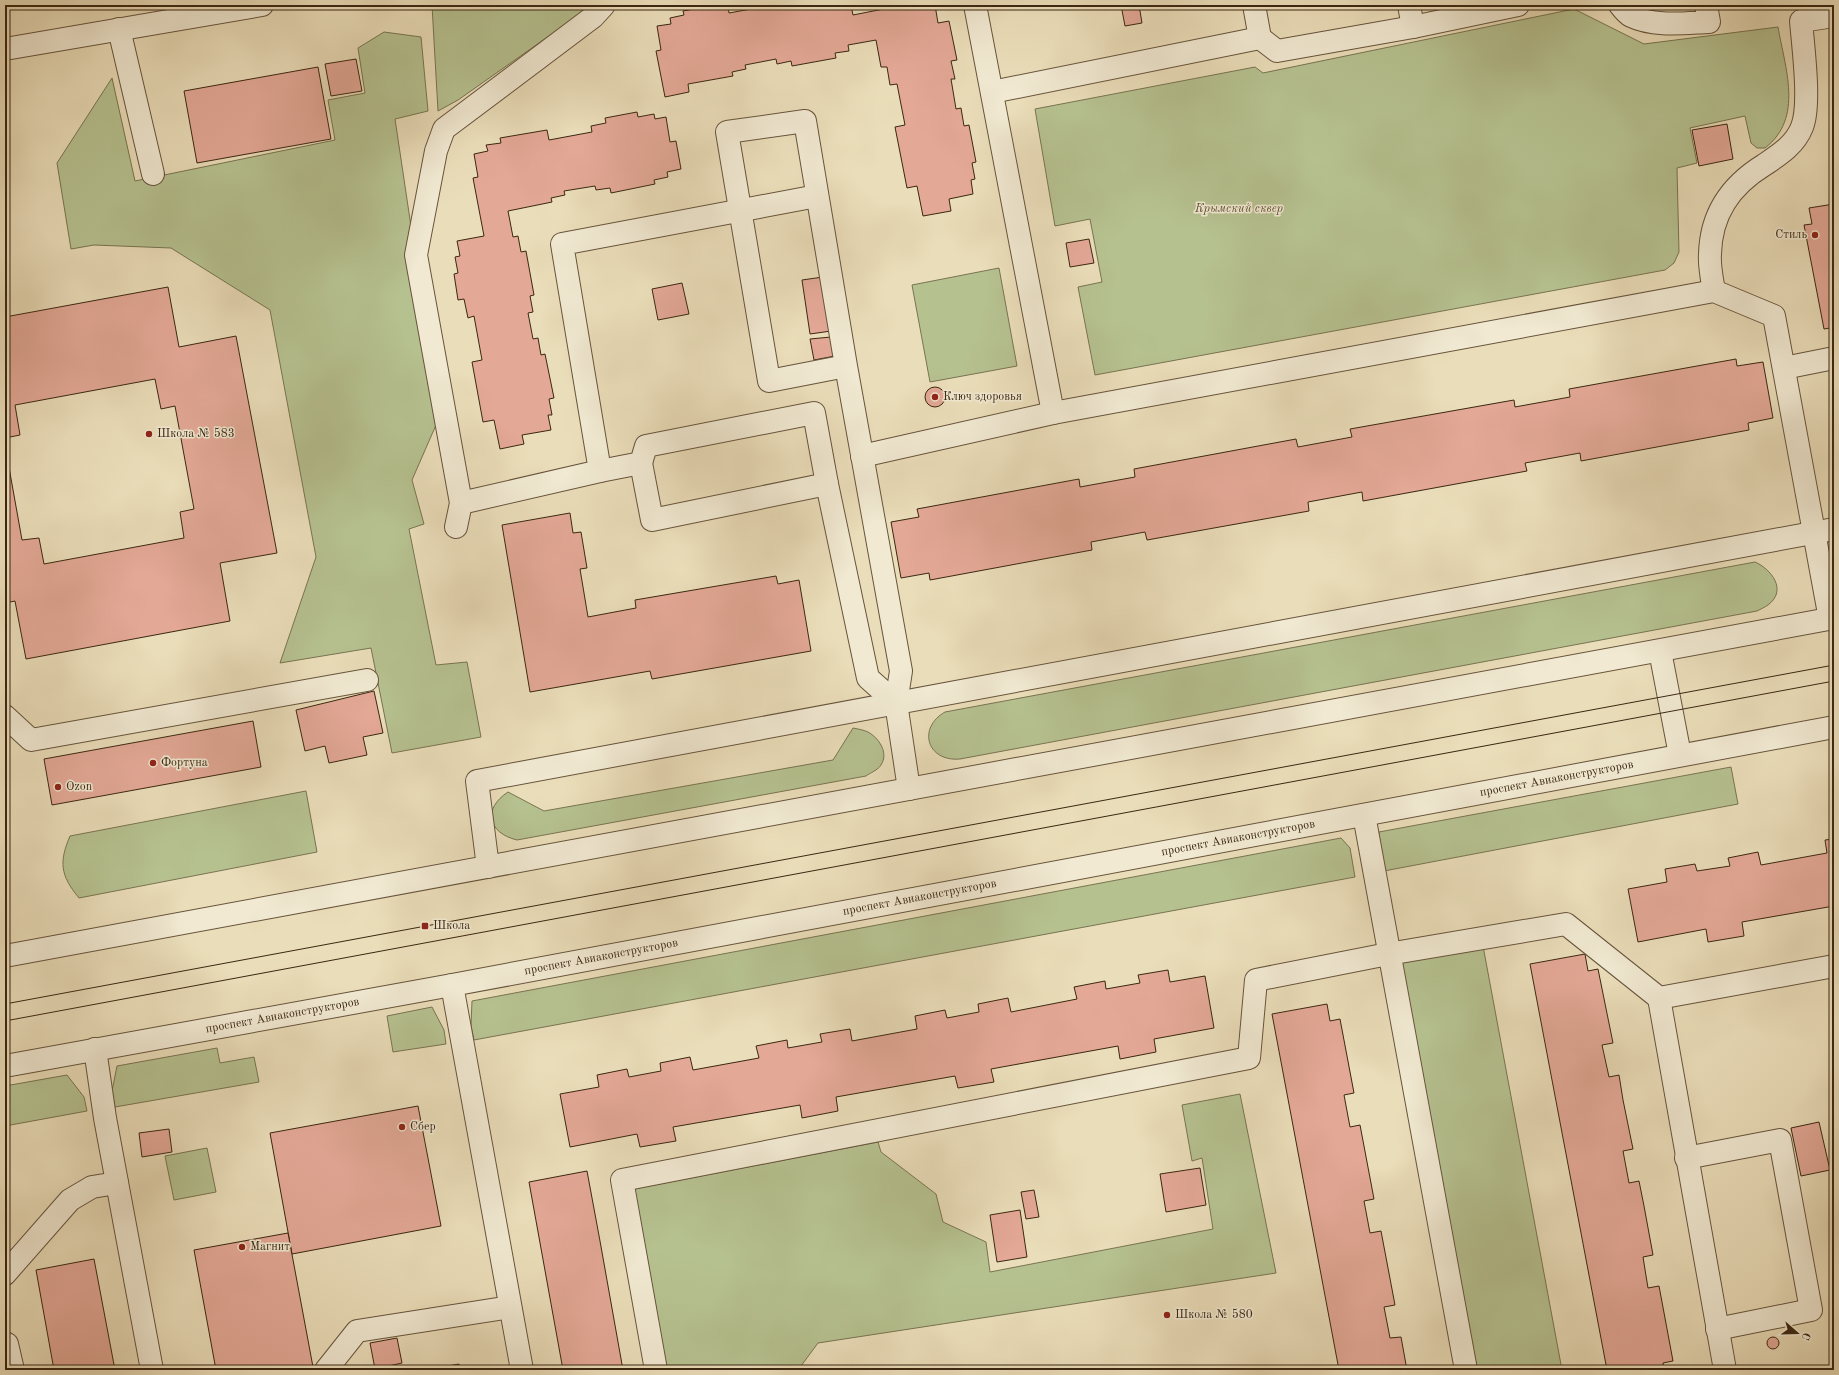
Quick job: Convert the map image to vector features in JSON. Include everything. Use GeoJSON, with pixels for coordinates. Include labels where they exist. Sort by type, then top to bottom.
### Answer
{"type":"FeatureCollection","features":[{"type":"Feature","properties":{"kind":"street"},"geometry":{"type":"LineString","coordinates":[[5,49],[262,5]]}},
{"type":"Feature","properties":{"kind":"street"},"geometry":{"type":"LineString","coordinates":[[456,527],[461,503],[416,255],[436,151],[444,129],[593,17],[604,5]]}},
{"type":"Feature","properties":{"kind":"street"},"geometry":{"type":"LineString","coordinates":[[975,5],[1053,412]]}},
{"type":"Feature","properties":{"kind":"street"},"geometry":{"type":"LineString","coordinates":[[1254,5],[1260,38],[1277,51],[1413,27],[1518,5]]}},
{"type":"Feature","properties":{"kind":"street"},"geometry":{"type":"LineString","coordinates":[[1409,5],[1413,27]]}},
{"type":"Feature","properties":{"kind":"street"},"geometry":{"type":"LineString","coordinates":[[1620,5],[1630,16],[1649,22],[1682,23],[1709,22],[1706,5]]}},
{"type":"Feature","properties":{"kind":"street"},"geometry":{"type":"LineString","coordinates":[[1714,291],[1710,256],[1712,231],[1722,204],[1736,187],[1750,174],[1786,150],[1802,127],[1806,103],[1801,21],[1834,16]]}},
{"type":"Feature","properties":{"kind":"street"},"geometry":{"type":"LineString","coordinates":[[119,29],[153,174]]}},
{"type":"Feature","properties":{"kind":"street"},"geometry":{"type":"LineString","coordinates":[[992,92],[1260,38]]}},
{"type":"Feature","properties":{"kind":"street"},"geometry":{"type":"LineString","coordinates":[[846,366],[770,381],[727,132],[805,121],[846,366],[901,671],[896,703],[909,789]]}},
{"type":"Feature","properties":{"kind":"street"},"geometry":{"type":"LineString","coordinates":[[600,472],[562,244],[817,196]]}},
{"type":"Feature","properties":{"kind":"street"},"geometry":{"type":"LineString","coordinates":[[5,956],[488,868],[1832,618],[1824,531],[1784,368],[1774,316],[1714,291],[1053,412],[862,456]]}},
{"type":"Feature","properties":{"kind":"street"},"geometry":{"type":"LineString","coordinates":[[1784,368],[1834,358]]}},
{"type":"Feature","properties":{"kind":"street"},"geometry":{"type":"LineString","coordinates":[[827,484],[652,520],[641,463],[646,446],[814,413],[827,484],[868,678],[896,703]]}},
{"type":"Feature","properties":{"kind":"street"},"geometry":{"type":"LineString","coordinates":[[461,503],[641,463]]}},
{"type":"Feature","properties":{"kind":"street"},"geometry":{"type":"LineString","coordinates":[[488,868],[476,781],[1824,531]]}},
{"type":"Feature","properties":{"kind":"street"},"geometry":{"type":"LineString","coordinates":[[1660,651],[1680,755]]}},
{"type":"Feature","properties":{"kind":"street"},"geometry":{"type":"LineString","coordinates":[[5,716],[30,740],[367,680]]}},
{"type":"Feature","properties":{"kind":"street","name":"проспект Авиаконструкторов"},"geometry":{"type":"LineString","coordinates":[[5,1066],[452,985],[1834,727]]}},
{"type":"Feature","properties":{"kind":"street"},"geometry":{"type":"LineString","coordinates":[[1364,815],[1388,954],[1466,1370]]}},
{"type":"Feature","properties":{"kind":"street"},"geometry":{"type":"LineString","coordinates":[[656,1370],[622,1180],[1249,1058],[1256,980],[1388,954],[1566,924],[1659,998],[1686,1158],[1725,1370]]}},
{"type":"Feature","properties":{"kind":"street"},"geometry":{"type":"LineString","coordinates":[[1659,998],[1834,966]]}},
{"type":"Feature","properties":{"kind":"street"},"geometry":{"type":"LineString","coordinates":[[452,985],[522,1370]]}},
{"type":"Feature","properties":{"kind":"street"},"geometry":{"type":"LineString","coordinates":[[94,1050],[152,1370]]}},
{"type":"Feature","properties":{"kind":"street"},"geometry":{"type":"LineString","coordinates":[[1686,1158],[1780,1140],[1811,1310],[1718,1330]]}},
{"type":"Feature","properties":{"kind":"street"},"geometry":{"type":"LineString","coordinates":[[5,1274],[70,1200],[92,1187],[117,1183]]}},
{"type":"Feature","properties":{"kind":"street"},"geometry":{"type":"LineString","coordinates":[[326,1370],[357,1331],[510,1307]]}},
{"type":"Feature","properties":{"kind":"street"},"geometry":{"type":"LineString","coordinates":[[5,1343],[7,1344],[13,1370]]}},
{"type":"Feature","properties":{"kind":"green space"},"geometry":{"type":"Polygon","coordinates":[[[432,5],[593,5],[458,100],[438,111],[432,5]]]}},
{"type":"Feature","properties":{"kind":"green space","name":"Крымский сквер"},"geometry":{"type":"Polygon","coordinates":[[[1574,9],[1644,44],[1778,27],[1789,92],[1788,107],[1784,122],[1777,136],[1765,148],[1757,148],[1751,143],[1745,116],[1690,128],[1697,163],[1677,168],[1679,252],[1674,263],[1665,270],[1095,375],[1078,287],[1102,282],[1090,219],[1055,226],[1035,109],[1255,67],[1263,73],[1574,9]]]}},
{"type":"Feature","properties":{"kind":"green space"},"geometry":{"type":"Polygon","coordinates":[[[384,32],[421,37],[428,111],[395,119],[412,233],[436,425],[412,480],[424,524],[409,529],[436,665],[467,662],[481,737],[392,753],[371,648],[280,663],[316,557],[270,310],[171,248],[94,245],[71,249],[57,163],[112,78],[135,181],[335,140],[328,100],[365,93],[358,48],[384,32]]]}},
{"type":"Feature","properties":{"kind":"green space"},"geometry":{"type":"Polygon","coordinates":[[[999,268],[1017,366],[930,382],[912,285],[999,268]]]}},
{"type":"Feature","properties":{"kind":"green space"},"geometry":{"type":"Polygon","coordinates":[[[1755,562],[1767,570],[1775,580],[1777,587],[1777,593],[1774,599],[1768,605],[1757,611],[960,759],[940,755],[933,750],[930,743],[929,735],[931,727],[936,719],[945,712],[1755,562]]]}},
{"type":"Feature","properties":{"kind":"green space"},"geometry":{"type":"Polygon","coordinates":[[[853,728],[868,732],[876,738],[882,746],[884,756],[880,767],[866,776],[517,840],[507,837],[500,832],[492,820],[494,806],[508,792],[544,811],[833,760],[853,728]]]}},
{"type":"Feature","properties":{"kind":"green space"},"geometry":{"type":"Polygon","coordinates":[[[1731,767],[1738,804],[1384,871],[1379,844],[1379,832],[1731,767]]]}},
{"type":"Feature","properties":{"kind":"green space"},"geometry":{"type":"Polygon","coordinates":[[[306,791],[317,852],[79,898],[65,875],[63,868],[64,853],[70,836],[306,791]]]}},
{"type":"Feature","properties":{"kind":"green space"},"geometry":{"type":"Polygon","coordinates":[[[1341,838],[1350,848],[1355,877],[474,1040],[471,1026],[472,1001],[1341,838]]]}},
{"type":"Feature","properties":{"kind":"green space"},"geometry":{"type":"Polygon","coordinates":[[[1483,946],[1562,1370],[1476,1370],[1400,960],[1483,946]]]}},
{"type":"Feature","properties":{"kind":"green space"},"geometry":{"type":"Polygon","coordinates":[[[432,1007],[444,1030],[446,1044],[393,1052],[387,1016],[432,1007]]]}},
{"type":"Feature","properties":{"kind":"green space"},"geometry":{"type":"Polygon","coordinates":[[[217,1048],[220,1063],[254,1057],[259,1082],[115,1107],[112,1091],[117,1066],[217,1048]]]}},
{"type":"Feature","properties":{"kind":"green space"},"geometry":{"type":"Polygon","coordinates":[[[67,1075],[84,1097],[87,1111],[5,1126],[5,1086],[67,1075]]]}},
{"type":"Feature","properties":{"kind":"green space"},"geometry":{"type":"Polygon","coordinates":[[[1240,1094],[1276,1273],[818,1343],[798,1370],[665,1370],[633,1189],[878,1142],[881,1152],[936,1194],[943,1222],[986,1242],[990,1272],[1213,1229],[1202,1158],[1192,1161],[1182,1105],[1240,1094]]]}},
{"type":"Feature","properties":{"kind":"green space"},"geometry":{"type":"Polygon","coordinates":[[[207,1148],[216,1192],[174,1200],[165,1156],[207,1148]]]}},
{"type":"Feature","properties":{"kind":"building"},"geometry":{"type":"Polygon","coordinates":[[[716,5],[728,5],[729,13],[773,5],[851,5],[853,15],[904,5],[908,5],[909,9],[935,5],[938,23],[949,21],[957,60],[951,61],[955,79],[951,79],[956,109],[961,108],[964,126],[969,125],[976,162],[972,163],[975,179],[971,180],[973,194],[949,199],[951,211],[923,216],[917,186],[907,188],[895,127],[905,125],[897,84],[890,85],[887,67],[881,67],[876,40],[848,45],[849,51],[835,53],[836,58],[792,66],[791,61],[777,64],[776,59],[745,65],[746,69],[732,72],[733,76],[688,84],[689,92],[665,97],[656,51],[661,50],[657,26],[671,24],[670,18],[684,15],[683,11],[716,5]]]}},
{"type":"Feature","properties":{"kind":"building"},"geometry":{"type":"Polygon","coordinates":[[[1121,5],[1139,5],[1142,23],[1125,26],[1121,5]]]}},
{"type":"Feature","properties":{"kind":"building"},"geometry":{"type":"Polygon","coordinates":[[[356,59],[362,91],[331,96],[325,64],[356,59]]]}},
{"type":"Feature","properties":{"kind":"building"},"geometry":{"type":"Polygon","coordinates":[[[318,67],[331,139],[197,163],[184,91],[318,67]]]}},
{"type":"Feature","properties":{"kind":"building"},"geometry":{"type":"Polygon","coordinates":[[[637,112],[638,117],[654,114],[655,119],[666,117],[670,142],[676,141],[681,169],[667,172],[668,177],[654,180],[655,184],[611,193],[610,188],[596,190],[595,186],[564,191],[565,195],[551,198],[552,202],[508,211],[513,237],[518,236],[521,252],[526,251],[534,295],[530,296],[533,312],[528,313],[533,339],[538,338],[541,355],[545,354],[554,398],[549,399],[552,415],[548,415],[551,430],[522,435],[524,444],[500,449],[494,420],[483,422],[472,362],[482,360],[474,316],[468,318],[464,299],[458,300],[454,274],[458,273],[455,257],[460,256],[457,241],[484,236],[473,178],[478,177],[474,154],[488,151],[486,145],[501,143],[500,138],[547,130],[549,140],[592,132],[591,126],[606,123],[605,118],[637,112]]]}},
{"type":"Feature","properties":{"kind":"building"},"geometry":{"type":"Polygon","coordinates":[[[1727,124],[1733,159],[1699,166],[1692,130],[1727,124]]]}},
{"type":"Feature","properties":{"kind":"building"},"geometry":{"type":"Polygon","coordinates":[[[1834,204],[1834,346],[1830,328],[1824,329],[1804,225],[1812,224],[1809,208],[1834,204]]]}},
{"type":"Feature","properties":{"kind":"building"},"geometry":{"type":"Polygon","coordinates":[[[1089,239],[1094,263],[1070,267],[1066,243],[1089,239]]]}},
{"type":"Feature","properties":{"kind":"building"},"geometry":{"type":"Polygon","coordinates":[[[823,277],[831,331],[810,334],[802,280],[823,277]]]}},
{"type":"Feature","properties":{"kind":"building"},"geometry":{"type":"Polygon","coordinates":[[[682,283],[689,314],[658,320],[652,289],[682,283]]]}},
{"type":"Feature","properties":{"kind":"building"},"geometry":{"type":"Polygon","coordinates":[[[168,287],[179,347],[236,336],[277,553],[220,563],[230,621],[26,659],[15,601],[5,603],[5,445],[22,540],[39,538],[44,564],[184,538],[180,512],[194,509],[175,406],[161,409],[155,379],[15,405],[20,435],[5,438],[5,317],[168,287]]]}},
{"type":"Feature","properties":{"kind":"building"},"geometry":{"type":"Polygon","coordinates":[[[831,337],[835,356],[814,360],[810,339],[831,337]]]}},
{"type":"Feature","properties":{"kind":"building"},"geometry":{"type":"Polygon","coordinates":[[[1736,359],[1737,366],[1763,362],[1773,418],[1748,423],[1749,430],[1581,461],[1580,453],[1525,463],[1527,471],[1363,501],[1362,492],[1308,502],[1309,511],[1147,540],[1145,532],[1091,542],[1092,550],[930,580],[929,573],[901,578],[891,522],[919,517],[917,509],[1079,479],[1080,487],[1135,477],[1134,469],[1296,439],[1298,447],[1352,437],[1350,429],[1514,400],[1515,407],[1570,397],[1569,389],[1736,359]]]}},
{"type":"Feature","properties":{"kind":"building","name":"Ключ здоровья"},"geometry":{"type":"Polygon","coordinates":[[[935,387],[942,390],[945,397],[942,404],[935,407],[928,404],[925,397],[928,390],[935,387]]]}},
{"type":"Feature","properties":{"kind":"building"},"geometry":{"type":"Polygon","coordinates":[[[570,513],[573,533],[581,532],[587,568],[580,569],[588,617],[636,608],[635,600],[776,576],[778,584],[799,580],[811,651],[652,679],[650,671],[530,692],[502,525],[570,513]]]}},
{"type":"Feature","properties":{"kind":"building"},"geometry":{"type":"Polygon","coordinates":[[[374,691],[383,733],[363,737],[367,755],[329,763],[325,746],[305,751],[296,710],[374,691]]]}},
{"type":"Feature","properties":{"kind":"building","name":"Фортуна"},"geometry":{"type":"Polygon","coordinates":[[[253,721],[261,767],[52,805],[44,759],[253,721]]]}},
{"type":"Feature","properties":{"kind":"building"},"geometry":{"type":"Polygon","coordinates":[[[1834,839],[1834,906],[1742,922],[1744,936],[1708,942],[1706,929],[1638,942],[1628,889],[1667,882],[1665,869],[1695,864],[1697,871],[1730,866],[1728,858],[1758,852],[1761,865],[1827,853],[1825,840],[1834,839]]]}},
{"type":"Feature","properties":{"kind":"building"},"geometry":{"type":"Polygon","coordinates":[[[1585,954],[1588,971],[1598,969],[1613,1043],[1602,1045],[1609,1077],[1619,1075],[1633,1149],[1623,1151],[1629,1183],[1639,1181],[1644,1206],[1653,1255],[1643,1257],[1648,1288],[1659,1286],[1673,1361],[1663,1363],[1664,1370],[1607,1370],[1530,964],[1585,954]]]}},
{"type":"Feature","properties":{"kind":"building"},"geometry":{"type":"Polygon","coordinates":[[[1168,970],[1170,982],[1205,976],[1214,1028],[1154,1039],[1156,1052],[1120,1059],[1118,1046],[991,1069],[994,1082],[958,1088],[955,1076],[836,1097],[838,1111],[802,1118],[800,1105],[673,1127],[676,1141],[640,1147],[637,1134],[570,1147],[560,1094],[599,1087],[597,1075],[627,1069],[629,1077],[661,1071],[660,1063],[690,1057],[693,1070],[759,1058],[756,1046],[787,1040],[788,1048],[822,1042],[820,1034],[850,1029],[852,1041],[917,1029],[915,1016],[945,1010],[947,1018],[979,1012],[978,1004],[1008,998],[1011,1012],[1077,999],[1074,987],[1105,981],[1106,989],[1140,983],[1138,975],[1168,970]]]}},
{"type":"Feature","properties":{"kind":"building"},"geometry":{"type":"Polygon","coordinates":[[[1327,1004],[1330,1021],[1340,1019],[1354,1093],[1344,1095],[1350,1127],[1360,1125],[1374,1199],[1364,1201],[1370,1233],[1381,1231],[1395,1305],[1384,1307],[1390,1338],[1401,1337],[1407,1370],[1339,1370],[1272,1014],[1327,1004]]]}},
{"type":"Feature","properties":{"kind":"building"},"geometry":{"type":"Polygon","coordinates":[[[418,1106],[441,1226],[292,1254],[270,1133],[418,1106]]]}},
{"type":"Feature","properties":{"kind":"building"},"geometry":{"type":"Polygon","coordinates":[[[1819,1122],[1830,1170],[1801,1176],[1791,1128],[1819,1122]]]}},
{"type":"Feature","properties":{"kind":"building"},"geometry":{"type":"Polygon","coordinates":[[[169,1129],[172,1152],[142,1157],[139,1133],[169,1129]]]}},
{"type":"Feature","properties":{"kind":"building"},"geometry":{"type":"Polygon","coordinates":[[[1200,1168],[1206,1205],[1166,1212],[1160,1174],[1200,1168]]]}},
{"type":"Feature","properties":{"kind":"building"},"geometry":{"type":"Polygon","coordinates":[[[587,1171],[623,1370],[563,1370],[529,1182],[587,1171]]]}},
{"type":"Feature","properties":{"kind":"building"},"geometry":{"type":"Polygon","coordinates":[[[1034,1190],[1039,1217],[1026,1219],[1021,1192],[1034,1190]]]}},
{"type":"Feature","properties":{"kind":"building"},"geometry":{"type":"Polygon","coordinates":[[[1020,1210],[1027,1257],[997,1262],[990,1215],[1020,1210]]]}},
{"type":"Feature","properties":{"kind":"building"},"geometry":{"type":"Polygon","coordinates":[[[288,1233],[313,1367],[296,1370],[216,1370],[194,1250],[288,1233]]]}},
{"type":"Feature","properties":{"kind":"building"},"geometry":{"type":"Polygon","coordinates":[[[94,1259],[115,1370],[54,1370],[36,1270],[94,1259]]]}},
{"type":"Feature","properties":{"kind":"building"},"geometry":{"type":"Polygon","coordinates":[[[1771,1337],[1775,1337],[1779,1343],[1775,1349],[1771,1349],[1767,1345],[1767,1341],[1771,1337]]]}},
{"type":"Feature","properties":{"kind":"building"},"geometry":{"type":"Polygon","coordinates":[[[397,1338],[402,1363],[375,1369],[370,1343],[397,1338]]]}},
{"type":"Feature","properties":{"kind":"building"},"geometry":{"type":"Polygon","coordinates":[[[459,1364],[460,1370],[426,1370],[459,1364]]]}},
{"type":"Feature","properties":{"kind":"tram line"},"geometry":{"type":"LineString","coordinates":[[5,1004],[1834,665]]}},
{"type":"Feature","properties":{"kind":"tram line"},"geometry":{"type":"LineString","coordinates":[[5,1021],[1834,681]]}},
{"type":"Feature","properties":{"kind":"place","name":"Стиль"},"geometry":{"type":"Point","coordinates":[1815,235]}},
{"type":"Feature","properties":{"kind":"place","name":"Ключ здоровья"},"geometry":{"type":"Point","coordinates":[935,397]}},
{"type":"Feature","properties":{"kind":"place","name":"Школа № 583"},"geometry":{"type":"Point","coordinates":[149,434]}},
{"type":"Feature","properties":{"kind":"place","name":"Фортуна"},"geometry":{"type":"Point","coordinates":[153,763]}},
{"type":"Feature","properties":{"kind":"place","name":"Ozon"},"geometry":{"type":"Point","coordinates":[58,787]}},
{"type":"Feature","properties":{"kind":"place","name":"Школа"},"geometry":{"type":"Point","coordinates":[425,926]}},
{"type":"Feature","properties":{"kind":"place","name":"Сбер"},"geometry":{"type":"Point","coordinates":[402,1127]}},
{"type":"Feature","properties":{"kind":"place","name":"Магнит"},"geometry":{"type":"Point","coordinates":[242,1247]}},
{"type":"Feature","properties":{"kind":"place","name":"Школа № 580"},"geometry":{"type":"Point","coordinates":[1167,1315]}}]}
